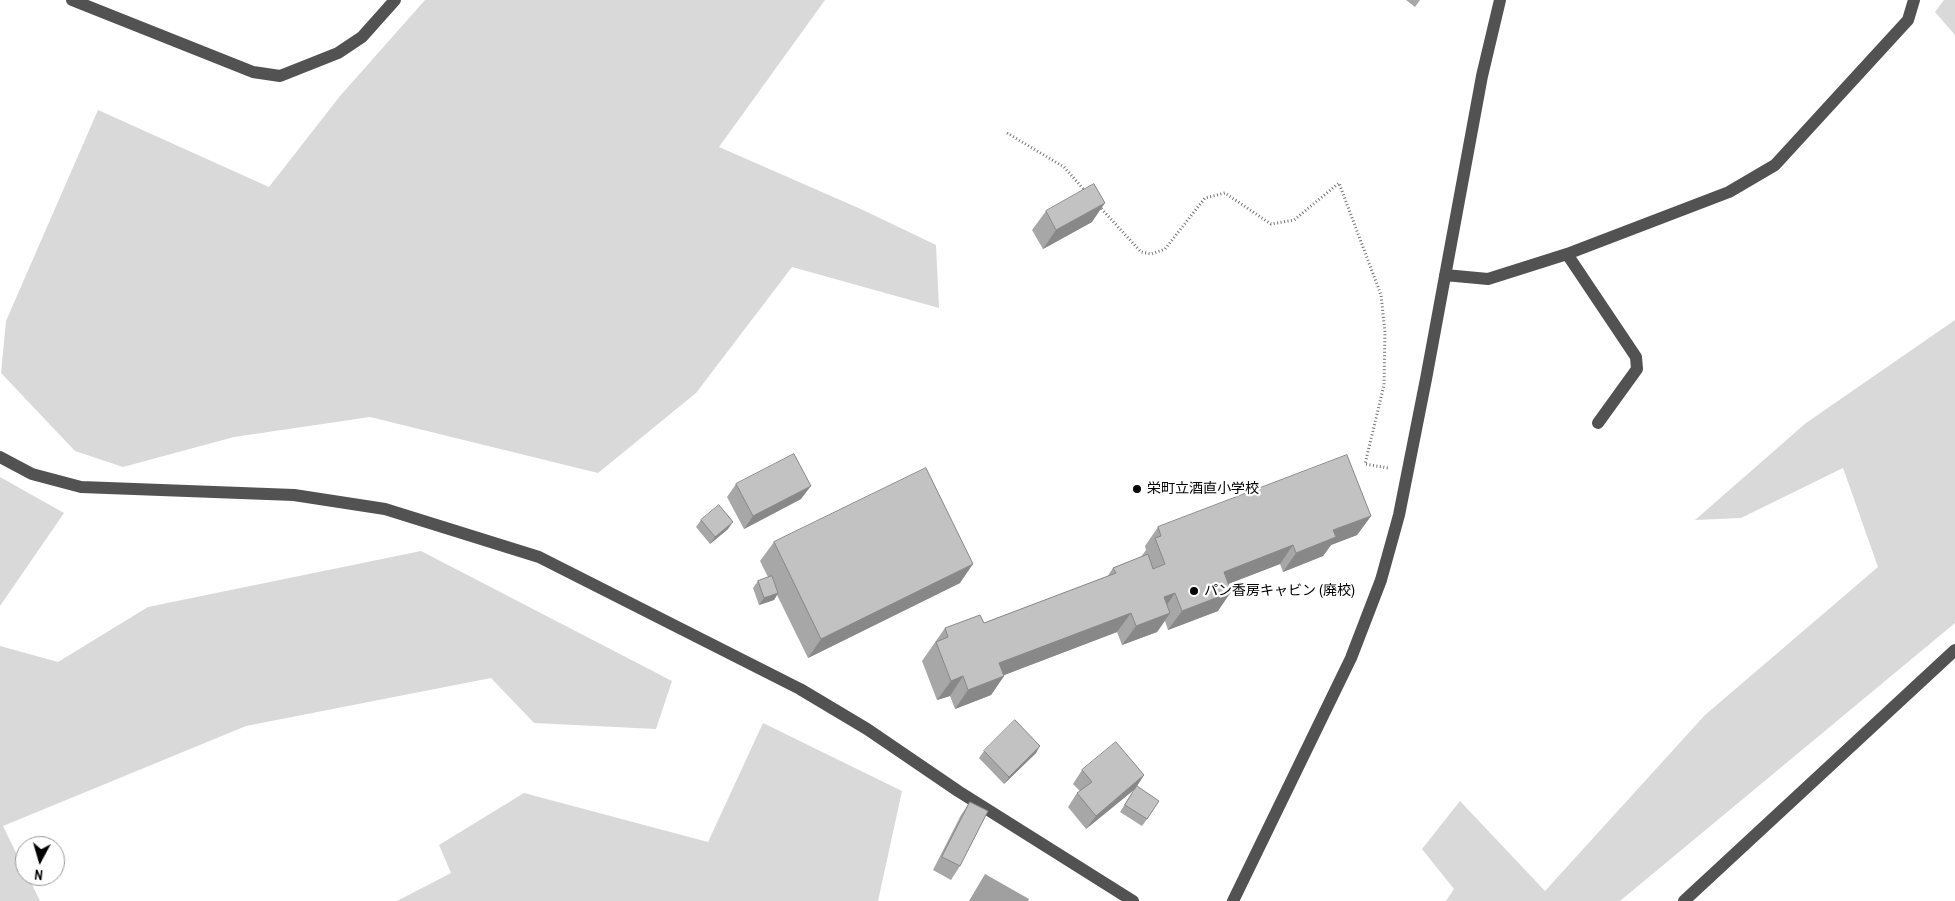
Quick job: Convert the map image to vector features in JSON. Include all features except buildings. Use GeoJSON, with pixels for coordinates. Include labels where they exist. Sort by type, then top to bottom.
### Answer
{"type":"FeatureCollection","features":[{"type":"Feature","properties":{"kind":"street"},"geometry":{"type":"LineString","coordinates":[[72,0],[253,72],[280,76],[338,53],[362,37],[395,0]]}},
{"type":"Feature","properties":{"kind":"street"},"geometry":{"type":"LineString","coordinates":[[1233,901],[1350,658],[1381,580],[1399,515],[1446,275],[1482,76],[1500,0]]}},
{"type":"Feature","properties":{"kind":"street"},"geometry":{"type":"LineString","coordinates":[[1446,275],[1488,279],[1568,254],[1729,192],[1775,165],[1908,20],[1914,0]]}},
{"type":"Feature","properties":{"kind":"street"},"geometry":{"type":"LineString","coordinates":[[1568,254],[1636,356],[1637,369],[1598,423]]}},
{"type":"Feature","properties":{"kind":"street"},"geometry":{"type":"LineString","coordinates":[[0,457],[32,474],[81,487],[294,495],[385,509],[539,557],[800,689],[867,729],[958,791],[1133,901]]}},
{"type":"Feature","properties":{"kind":"street"},"geometry":{"type":"LineString","coordinates":[[1684,901],[1955,650]]}},
{"type":"Feature","properties":{"kind":"path"},"geometry":{"type":"LineString","coordinates":[[1007,132],[1064,168],[1090,196]]}},
{"type":"Feature","properties":{"kind":"path"},"geometry":{"type":"LineString","coordinates":[[1096,202],[1141,252],[1151,254],[1165,249],[1205,198],[1225,193],[1271,224],[1294,220],[1339,183],[1382,296],[1385,332],[1384,385],[1365,464],[1408,471]]}},
{"type":"Feature","properties":{"kind":"shaded area"},"geometry":{"type":"Polygon","coordinates":[[[425,0],[825,0],[719,147],[863,210],[936,245],[939,308],[792,267],[696,393],[598,473],[370,417],[234,437],[123,467],[75,451],[1,373],[6,321],[98,110],[269,187],[340,96],[425,0]]]}},
{"type":"Feature","properties":{"kind":"shaded area"},"geometry":{"type":"Polygon","coordinates":[[[1944,0],[1955,0],[1955,35],[1935,12],[1944,0]]]}},
{"type":"Feature","properties":{"kind":"shaded area"},"geometry":{"type":"Polygon","coordinates":[[[1955,320],[1955,623],[1620,901],[1446,901],[1454,889],[1422,849],[1460,801],[1545,891],[1705,715],[1878,567],[1843,468],[1741,518],[1695,520],[1806,423],[1955,320]]]}},
{"type":"Feature","properties":{"kind":"shaded area"},"geometry":{"type":"Polygon","coordinates":[[[0,477],[64,513],[0,606],[0,477]]]}},
{"type":"Feature","properties":{"kind":"shaded area"},"geometry":{"type":"Polygon","coordinates":[[[421,551],[672,681],[656,729],[534,723],[491,678],[246,726],[3,826],[15,851],[15,886],[33,886],[40,901],[0,901],[0,646],[58,662],[148,607],[421,551]]]}},
{"type":"Feature","properties":{"kind":"shaded area"},"geometry":{"type":"Polygon","coordinates":[[[763,723],[902,791],[878,901],[397,901],[451,873],[439,845],[524,793],[708,842],[763,723]]]}},
{"type":"Feature","properties":{"kind":"shaded area"},"geometry":{"type":"Polygon","coordinates":[[[985,874],[1029,899],[1028,901],[969,901],[985,874]]]}},
{"type":"Feature","properties":{"kind":"place","name":"栄町立酒直小学校"},"geometry":{"type":"Point","coordinates":[1137,489]}},
{"type":"Feature","properties":{"kind":"place","name":"パン香房キャビン (廃校)"},"geometry":{"type":"Point","coordinates":[1194,591]}}]}
